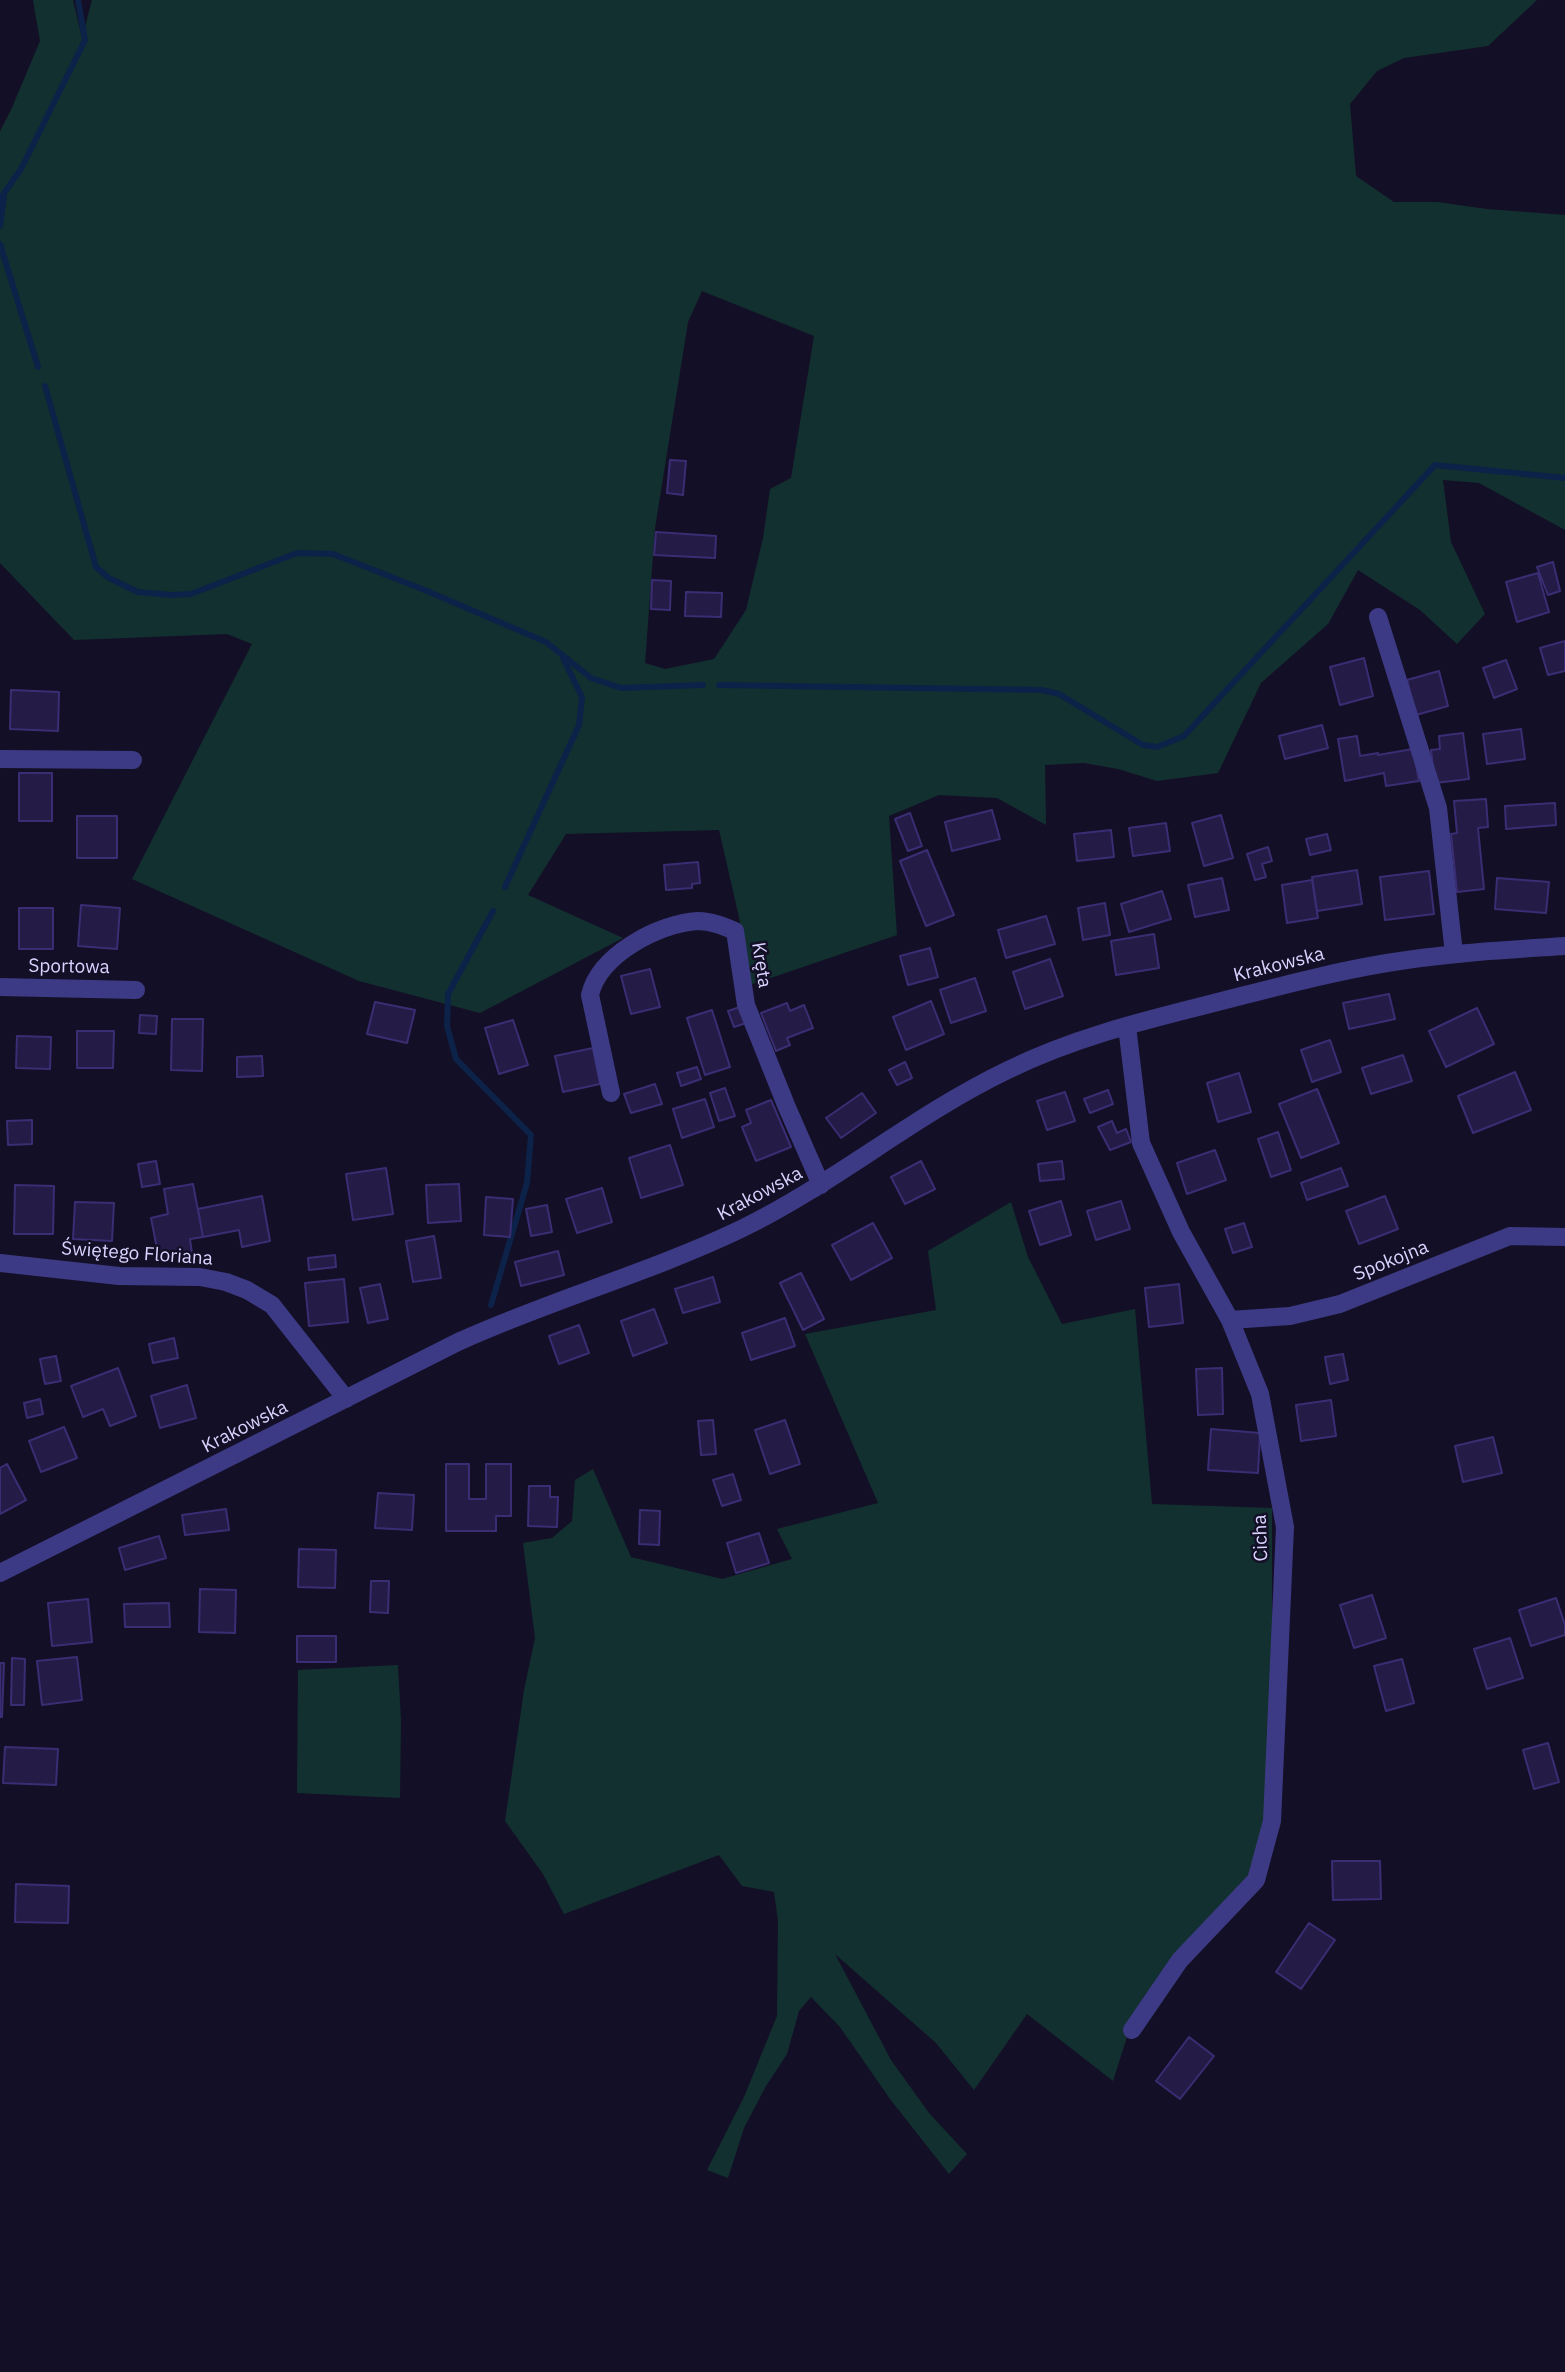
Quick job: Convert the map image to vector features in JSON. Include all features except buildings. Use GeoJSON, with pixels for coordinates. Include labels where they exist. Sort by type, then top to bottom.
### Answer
{"type":"FeatureCollection","features":[{"type":"Feature","properties":{"kind":"street"},"geometry":{"type":"LineString","coordinates":[[1378,617],[1438,808],[1454,954]]}},
{"type":"Feature","properties":{"kind":"street"},"geometry":{"type":"LineString","coordinates":[[0,758],[133,760]]}},
{"type":"Feature","properties":{"kind":"street","name":"Kręta"},"geometry":{"type":"LineString","coordinates":[[611,1093],[590,995],[593,981],[620,952],[634,942],[677,925],[698,921],[715,923],[735,931],[746,1005],[821,1185]]}},
{"type":"Feature","properties":{"kind":"street","name":"Krakowska"},"geometry":{"type":"LineString","coordinates":[[0,1573],[494,1326],[700,1248],[758,1220],[821,1185],[941,1107],[995,1077],[1064,1045],[1127,1026],[1343,971],[1454,954],[1565,946]]}},
{"type":"Feature","properties":{"kind":"street","name":"Sportowa"},"geometry":{"type":"LineString","coordinates":[[0,987],[136,989]]}},
{"type":"Feature","properties":{"kind":"street","name":"Cicha"},"geometry":{"type":"LineString","coordinates":[[1127,1026],[1141,1143],[1181,1232],[1230,1320],[1260,1394],[1285,1527],[1272,1821],[1256,1880],[1180,1960],[1132,2030]]}},
{"type":"Feature","properties":{"kind":"street","name":"Spokojna"},"geometry":{"type":"LineString","coordinates":[[1230,1320],[1290,1316],[1340,1304],[1510,1236],[1565,1237]]}},
{"type":"Feature","properties":{"kind":"street","name":"Świętego Floriana"},"geometry":{"type":"LineString","coordinates":[[0,1263],[119,1276],[200,1277],[226,1282],[272,1305],[346,1399]]}},
{"type":"Feature","properties":{"kind":"green space"},"geometry":{"type":"Polygon","coordinates":[[[33,0],[73,0],[82,38],[92,0],[1537,0],[1488,46],[1404,58],[1377,71],[1350,104],[1356,176],[1394,202],[1437,202],[1565,215],[1565,530],[1479,483],[1443,480],[1451,542],[1485,614],[1457,644],[1420,610],[1358,570],[1328,624],[1261,683],[1218,773],[1157,781],[1118,769],[1084,763],[1045,765],[1046,825],[997,798],[939,795],[889,816],[897,935],[750,985],[739,917],[719,830],[566,834],[528,895],[623,938],[480,1013],[359,981],[132,879],[252,644],[227,634],[74,640],[0,563],[0,131],[40,41],[33,0]],[[702,291],[688,322],[655,528],[645,663],[665,669],[714,659],[746,610],[763,538],[770,489],[791,478],[814,336],[702,291]]]}},
{"type":"Feature","properties":{"kind":"green space"},"geometry":{"type":"Polygon","coordinates":[[[1011,1202],[1028,1257],[1062,1324],[1135,1309],[1152,1504],[1272,1508],[1272,1748],[1262,1845],[1247,1881],[1133,2018],[1113,2081],[1027,2014],[974,2090],[936,2043],[835,1954],[891,2060],[929,2113],[967,2154],[949,2174],[890,2099],[840,2027],[811,1997],[799,2011],[787,2054],[744,2128],[728,2178],[707,2170],[744,2097],[777,2016],[778,1921],[774,1892],[742,1886],[719,1855],[564,1914],[543,1874],[505,1821],[524,1690],[535,1638],[523,1543],[552,1538],[572,1521],[575,1480],[593,1469],[631,1557],[722,1579],[792,1559],[777,1529],[878,1503],[805,1334],[936,1310],[928,1251],[1011,1202]]]}},
{"type":"Feature","properties":{"kind":"green space"},"geometry":{"type":"Polygon","coordinates":[[[398,1665],[401,1721],[400,1798],[297,1793],[298,1670],[398,1665]]]}},
{"type":"Feature","properties":{"kind":"waterway"},"geometry":{"type":"LineString","coordinates":[[0,199],[21,169],[85,40],[78,0]]}},
{"type":"Feature","properties":{"kind":"waterway"},"geometry":{"type":"LineString","coordinates":[[0,226],[4,196]]}},
{"type":"Feature","properties":{"kind":"waterway"},"geometry":{"type":"LineString","coordinates":[[0,244],[38,367]]}},
{"type":"Feature","properties":{"kind":"waterway"},"geometry":{"type":"LineString","coordinates":[[45,386],[96,567],[109,578],[138,592],[191,594],[297,553],[333,554],[546,642],[591,678],[621,688],[703,685]]}},
{"type":"Feature","properties":{"kind":"waterway"},"geometry":{"type":"LineString","coordinates":[[719,685],[1042,690],[1059,694],[1143,745],[1157,747],[1184,736],[1435,465],[1565,478]]}},
{"type":"Feature","properties":{"kind":"waterway"},"geometry":{"type":"LineString","coordinates":[[505,887],[579,725],[582,697],[563,658]]}},
{"type":"Feature","properties":{"kind":"waterway"},"geometry":{"type":"LineString","coordinates":[[491,1305],[527,1183],[531,1135],[456,1059],[447,1026],[448,994],[493,911]]}}]}
